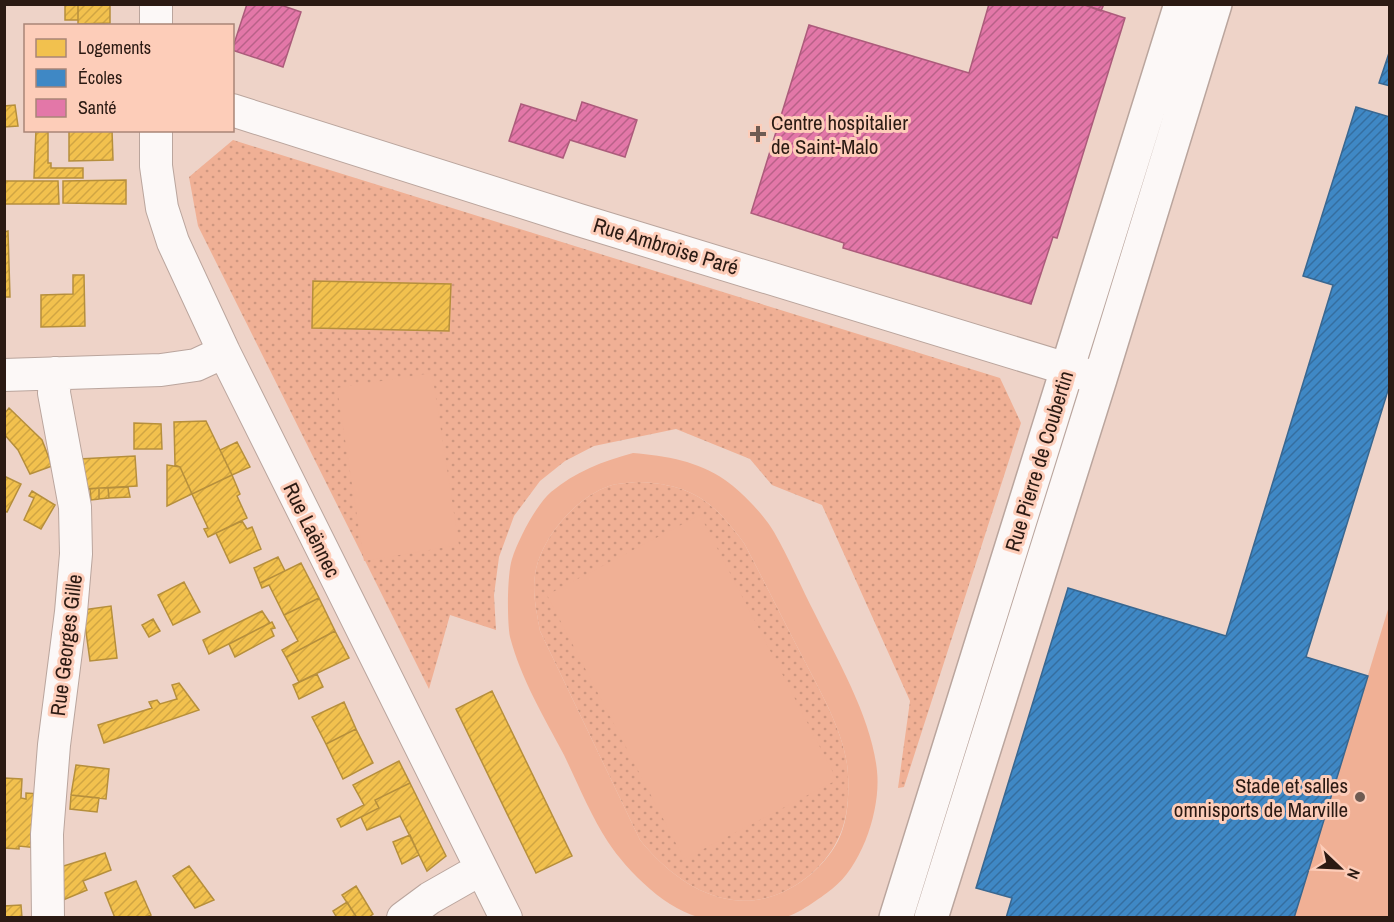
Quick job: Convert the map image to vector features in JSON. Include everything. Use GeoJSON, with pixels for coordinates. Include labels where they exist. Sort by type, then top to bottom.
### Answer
{"type":"FeatureCollection","features":[{"type":"Feature","properties":{"kind":"main road","name":"Rue Pierre de Coubertin"},"geometry":{"type":"LineString","coordinates":[[896,918],[1181,4]]}},
{"type":"Feature","properties":{"kind":"main road","name":"Rue Pierre de Coubertin"},"geometry":{"type":"LineString","coordinates":[[931,918],[1215,4]]}},
{"type":"Feature","properties":{"kind":"street"},"geometry":{"type":"LineString","coordinates":[[156,4],[156,24]]}},
{"type":"Feature","properties":{"kind":"street","name":"Rue Ambroise Paré"},"geometry":{"type":"LineString","coordinates":[[234,111],[579,220],[1100,379]]}},
{"type":"Feature","properties":{"kind":"street","name":"Rue Laënnec"},"geometry":{"type":"LineString","coordinates":[[156,132],[156,166],[162,208],[173,242],[224,352],[506,918]]}},
{"type":"Feature","properties":{"kind":"street"},"geometry":{"type":"LineString","coordinates":[[4,375],[161,370],[196,365],[224,352]]}},
{"type":"Feature","properties":{"kind":"street","name":"Rue Georges Gille"},"geometry":{"type":"LineString","coordinates":[[48,918],[47,834],[50,789],[76,554],[75,507],[54,393],[55,373]]}},
{"type":"Feature","properties":{"kind":"street"},"geometry":{"type":"LineString","coordinates":[[403,918],[436,908],[481,869]]}},
{"type":"Feature","properties":{"kind":"shaded area"},"geometry":{"type":"Polygon","coordinates":[[[233,140],[1000,378],[1021,423],[904,787],[898,788],[910,701],[822,505],[772,485],[750,459],[676,429],[594,446],[565,461],[540,481],[514,516],[499,557],[494,595],[496,630],[450,615],[429,689],[198,226],[189,177],[233,140]]]}},
{"type":"Feature","properties":{"kind":"shaded area"},"geometry":{"type":"Polygon","coordinates":[[[432,373],[459,545],[364,561],[337,388],[432,373]]]}},
{"type":"Feature","properties":{"kind":"shaded area"},"geometry":{"type":"Polygon","coordinates":[[[633,453],[669,458],[704,468],[725,480],[765,519],[779,542],[843,671],[868,731],[874,751],[877,786],[873,818],[861,851],[853,866],[832,889],[802,910],[782,918],[704,918],[677,908],[637,877],[616,853],[596,822],[520,668],[515,653],[508,620],[509,576],[512,559],[528,523],[539,505],[560,485],[590,468],[633,453]],[[637,482],[609,486],[584,500],[561,522],[544,548],[535,575],[534,596],[540,631],[640,840],[659,861],[681,879],[706,893],[733,900],[749,901],[764,898],[780,893],[808,877],[830,854],[838,841],[846,817],[848,800],[848,774],[843,744],[824,698],[744,543],[722,516],[700,497],[673,486],[637,482]]]}},
{"type":"Feature","properties":{"kind":"shaded area"},"geometry":{"type":"Polygon","coordinates":[[[637,482],[673,486],[700,497],[733,528],[744,543],[824,698],[843,744],[848,791],[847,808],[841,833],[819,866],[794,886],[780,893],[749,901],[733,900],[706,893],[681,879],[649,851],[640,840],[540,631],[534,582],[538,561],[552,534],[572,510],[596,492],[612,485],[637,482]]]}},
{"type":"Feature","properties":{"kind":"shaded area"},"geometry":{"type":"Polygon","coordinates":[[[700,515],[837,780],[684,859],[547,595],[700,515]]]}},
{"type":"Feature","properties":{"kind":"shaded area","name":"Stade et salles omnisports de Marville"},"geometry":{"type":"Polygon","coordinates":[[[1389,606],[1389,917],[1294,918],[1389,606]]]}},
{"type":"Feature","properties":{"kind":"building: Logements"},"geometry":{"type":"Polygon","coordinates":[[[65,4],[78,4],[78,20],[65,20],[65,4]]]}},
{"type":"Feature","properties":{"kind":"building: Logements"},"geometry":{"type":"Polygon","coordinates":[[[78,4],[110,4],[110,23],[78,24],[78,4]]]}},
{"type":"Feature","properties":{"kind":"building: Logements"},"geometry":{"type":"Polygon","coordinates":[[[15,105],[18,126],[4,127],[4,106],[15,105]]]}},
{"type":"Feature","properties":{"kind":"building: Logements"},"geometry":{"type":"Polygon","coordinates":[[[36,132],[48,132],[48,163],[51,163],[51,168],[83,168],[83,178],[34,178],[36,132]]]}},
{"type":"Feature","properties":{"kind":"building: Logements"},"geometry":{"type":"Polygon","coordinates":[[[69,132],[112,132],[113,160],[69,161],[69,132]]]}},
{"type":"Feature","properties":{"kind":"building: Logements"},"geometry":{"type":"Polygon","coordinates":[[[126,180],[126,204],[63,203],[63,181],[126,180]]]}},
{"type":"Feature","properties":{"kind":"building: Logements"},"geometry":{"type":"Polygon","coordinates":[[[4,181],[58,181],[59,204],[4,204],[4,181]]]}},
{"type":"Feature","properties":{"kind":"building: Logements"},"geometry":{"type":"Polygon","coordinates":[[[8,231],[10,297],[4,297],[4,232],[8,231]]]}},
{"type":"Feature","properties":{"kind":"building: Logements"},"geometry":{"type":"Polygon","coordinates":[[[73,275],[84,275],[85,326],[41,327],[41,295],[73,294],[73,275]]]}},
{"type":"Feature","properties":{"kind":"building: Logements"},"geometry":{"type":"Polygon","coordinates":[[[313,281],[451,284],[449,331],[312,328],[313,281]]]}},
{"type":"Feature","properties":{"kind":"building: Logements"},"geometry":{"type":"Polygon","coordinates":[[[9,408],[42,440],[52,466],[30,474],[18,450],[4,434],[4,414],[9,408]]]}},
{"type":"Feature","properties":{"kind":"building: Logements"},"geometry":{"type":"Polygon","coordinates":[[[206,421],[232,475],[192,494],[180,467],[175,465],[174,422],[206,421]]]}},
{"type":"Feature","properties":{"kind":"building: Logements"},"geometry":{"type":"Polygon","coordinates":[[[134,423],[161,424],[162,449],[134,449],[134,423]]]}},
{"type":"Feature","properties":{"kind":"building: Logements"},"geometry":{"type":"Polygon","coordinates":[[[237,442],[250,467],[232,475],[220,450],[237,442]]]}},
{"type":"Feature","properties":{"kind":"building: Logements"},"geometry":{"type":"Polygon","coordinates":[[[135,456],[137,486],[82,489],[79,459],[135,456]]]}},
{"type":"Feature","properties":{"kind":"building: Logements"},"geometry":{"type":"Polygon","coordinates":[[[167,465],[180,467],[192,494],[167,506],[167,465]]]}},
{"type":"Feature","properties":{"kind":"building: Logements"},"geometry":{"type":"Polygon","coordinates":[[[232,475],[240,494],[237,496],[247,518],[208,537],[204,529],[208,528],[192,494],[232,475]]]}},
{"type":"Feature","properties":{"kind":"building: Logements"},"geometry":{"type":"Polygon","coordinates":[[[4,476],[21,484],[7,512],[4,511],[4,476]]]}},
{"type":"Feature","properties":{"kind":"building: Logements"},"geometry":{"type":"Polygon","coordinates":[[[128,487],[130,497],[109,498],[108,488],[128,487]]]}},
{"type":"Feature","properties":{"kind":"building: Logements"},"geometry":{"type":"Polygon","coordinates":[[[99,488],[99,499],[91,500],[90,489],[99,488]]]}},
{"type":"Feature","properties":{"kind":"building: Logements"},"geometry":{"type":"Polygon","coordinates":[[[99,488],[108,488],[109,498],[99,499],[99,488]]]}},
{"type":"Feature","properties":{"kind":"building: Logements"},"geometry":{"type":"Polygon","coordinates":[[[32,491],[55,505],[41,529],[24,520],[34,498],[29,496],[32,491]]]}},
{"type":"Feature","properties":{"kind":"building: Logements"},"geometry":{"type":"Polygon","coordinates":[[[242,521],[247,529],[252,527],[261,549],[230,563],[216,533],[242,521]]]}},
{"type":"Feature","properties":{"kind":"building: Logements"},"geometry":{"type":"Polygon","coordinates":[[[278,557],[285,571],[260,583],[254,568],[278,557]]]}},
{"type":"Feature","properties":{"kind":"building: Logements"},"geometry":{"type":"Polygon","coordinates":[[[301,563],[319,598],[284,615],[269,585],[262,588],[260,583],[301,563]]]}},
{"type":"Feature","properties":{"kind":"building: Logements"},"geometry":{"type":"Polygon","coordinates":[[[184,582],[200,612],[173,625],[158,595],[184,582]]]}},
{"type":"Feature","properties":{"kind":"building: Logements"},"geometry":{"type":"Polygon","coordinates":[[[319,598],[335,631],[286,657],[282,650],[298,641],[284,615],[319,598]]]}},
{"type":"Feature","properties":{"kind":"building: Logements"},"geometry":{"type":"Polygon","coordinates":[[[111,606],[117,658],[90,661],[83,610],[111,606]]]}},
{"type":"Feature","properties":{"kind":"building: Logements"},"geometry":{"type":"Polygon","coordinates":[[[262,611],[270,623],[209,654],[203,640],[262,611]]]}},
{"type":"Feature","properties":{"kind":"building: Logements"},"geometry":{"type":"Polygon","coordinates":[[[153,619],[160,631],[149,637],[142,625],[153,619]]]}},
{"type":"Feature","properties":{"kind":"building: Logements"},"geometry":{"type":"Polygon","coordinates":[[[272,622],[275,628],[271,629],[274,636],[235,657],[229,644],[272,622]]]}},
{"type":"Feature","properties":{"kind":"building: Logements"},"geometry":{"type":"Polygon","coordinates":[[[335,631],[349,658],[299,682],[286,657],[335,631]]]}},
{"type":"Feature","properties":{"kind":"building: Logements"},"geometry":{"type":"Polygon","coordinates":[[[317,674],[323,687],[299,699],[293,685],[317,674]]]}},
{"type":"Feature","properties":{"kind":"building: Logements"},"geometry":{"type":"Polygon","coordinates":[[[179,683],[199,710],[104,743],[98,725],[152,708],[149,702],[157,700],[160,704],[177,699],[172,685],[179,683]]]}},
{"type":"Feature","properties":{"kind":"building: Logements"},"geometry":{"type":"Polygon","coordinates":[[[492,691],[572,856],[536,873],[456,709],[492,691]]]}},
{"type":"Feature","properties":{"kind":"building: Logements"},"geometry":{"type":"Polygon","coordinates":[[[344,702],[356,729],[326,744],[312,717],[344,702]]]}},
{"type":"Feature","properties":{"kind":"building: Logements"},"geometry":{"type":"Polygon","coordinates":[[[356,729],[373,763],[343,779],[326,744],[356,729]]]}},
{"type":"Feature","properties":{"kind":"building: Logements"},"geometry":{"type":"Polygon","coordinates":[[[399,761],[410,783],[375,800],[379,808],[341,827],[337,819],[364,805],[353,785],[399,761]]]}},
{"type":"Feature","properties":{"kind":"building: Logements"},"geometry":{"type":"Polygon","coordinates":[[[76,765],[109,769],[106,799],[71,795],[76,765]]]}},
{"type":"Feature","properties":{"kind":"building: Logements"},"geometry":{"type":"Polygon","coordinates":[[[4,778],[22,779],[21,798],[26,799],[26,793],[40,794],[38,848],[19,846],[19,849],[4,848],[4,778]]]}},
{"type":"Feature","properties":{"kind":"building: Logements"},"geometry":{"type":"Polygon","coordinates":[[[410,783],[446,856],[427,871],[400,816],[367,830],[361,817],[379,808],[375,800],[410,783]]]}},
{"type":"Feature","properties":{"kind":"building: Logements"},"geometry":{"type":"Polygon","coordinates":[[[71,795],[99,798],[97,812],[70,809],[71,795]]]}},
{"type":"Feature","properties":{"kind":"building: Logements"},"geometry":{"type":"Polygon","coordinates":[[[410,835],[419,855],[402,864],[393,842],[410,835]]]}},
{"type":"Feature","properties":{"kind":"building: Logements"},"geometry":{"type":"Polygon","coordinates":[[[105,853],[111,870],[83,881],[87,890],[56,903],[54,869],[105,853]]]}},
{"type":"Feature","properties":{"kind":"building: Logements"},"geometry":{"type":"Polygon","coordinates":[[[189,866],[214,900],[195,908],[173,876],[189,866]]]}},
{"type":"Feature","properties":{"kind":"building: Logements"},"geometry":{"type":"Polygon","coordinates":[[[136,881],[151,915],[144,918],[115,918],[105,893],[136,881]]]}},
{"type":"Feature","properties":{"kind":"building: Logements"},"geometry":{"type":"Polygon","coordinates":[[[356,886],[373,914],[368,918],[357,918],[342,895],[356,886]]]}},
{"type":"Feature","properties":{"kind":"building: Logements"},"geometry":{"type":"Polygon","coordinates":[[[347,902],[357,918],[337,918],[333,911],[347,902]]]}},
{"type":"Feature","properties":{"kind":"building: Logements"},"geometry":{"type":"Polygon","coordinates":[[[21,905],[22,918],[4,918],[4,906],[21,905]]]}},
{"type":"Feature","properties":{"kind":"building: Écoles"},"geometry":{"type":"Polygon","coordinates":[[[1390,50],[1389,83],[1390,86],[1379,83],[1390,50]]]}},
{"type":"Feature","properties":{"kind":"building: Écoles"},"geometry":{"type":"Polygon","coordinates":[[[1356,107],[1390,117],[1390,384],[1306,657],[1368,676],[1294,918],[1006,918],[1012,898],[976,888],[1068,588],[1226,636],[1333,285],[1303,276],[1356,107]]]}},
{"type":"Feature","properties":{"kind":"building: Santé"},"geometry":{"type":"Polygon","coordinates":[[[247,4],[278,4],[301,12],[283,67],[234,51],[234,44],[247,4]]]}},
{"type":"Feature","properties":{"kind":"building: Santé"},"geometry":{"type":"Polygon","coordinates":[[[989,4],[1082,4],[1125,18],[1057,238],[1053,237],[1031,304],[843,248],[844,243],[751,213],[809,25],[969,73],[989,4]]]}},
{"type":"Feature","properties":{"kind":"building: Santé"},"geometry":{"type":"Polygon","coordinates":[[[1082,4],[1104,4],[1101,11],[1082,4]]]}},
{"type":"Feature","properties":{"kind":"building: Santé"},"geometry":{"type":"Polygon","coordinates":[[[582,102],[637,120],[625,157],[570,140],[563,158],[509,141],[521,104],[576,121],[582,102]]]}},
{"type":"Feature","properties":{"kind":"place","name":"Centre hospitalier de Saint-Malo"},"geometry":{"type":"Point","coordinates":[758,134]}},
{"type":"Feature","properties":{"kind":"place","name":"Stade et salles omnisports de Marville"},"geometry":{"type":"Point","coordinates":[1360,797]}}]}
